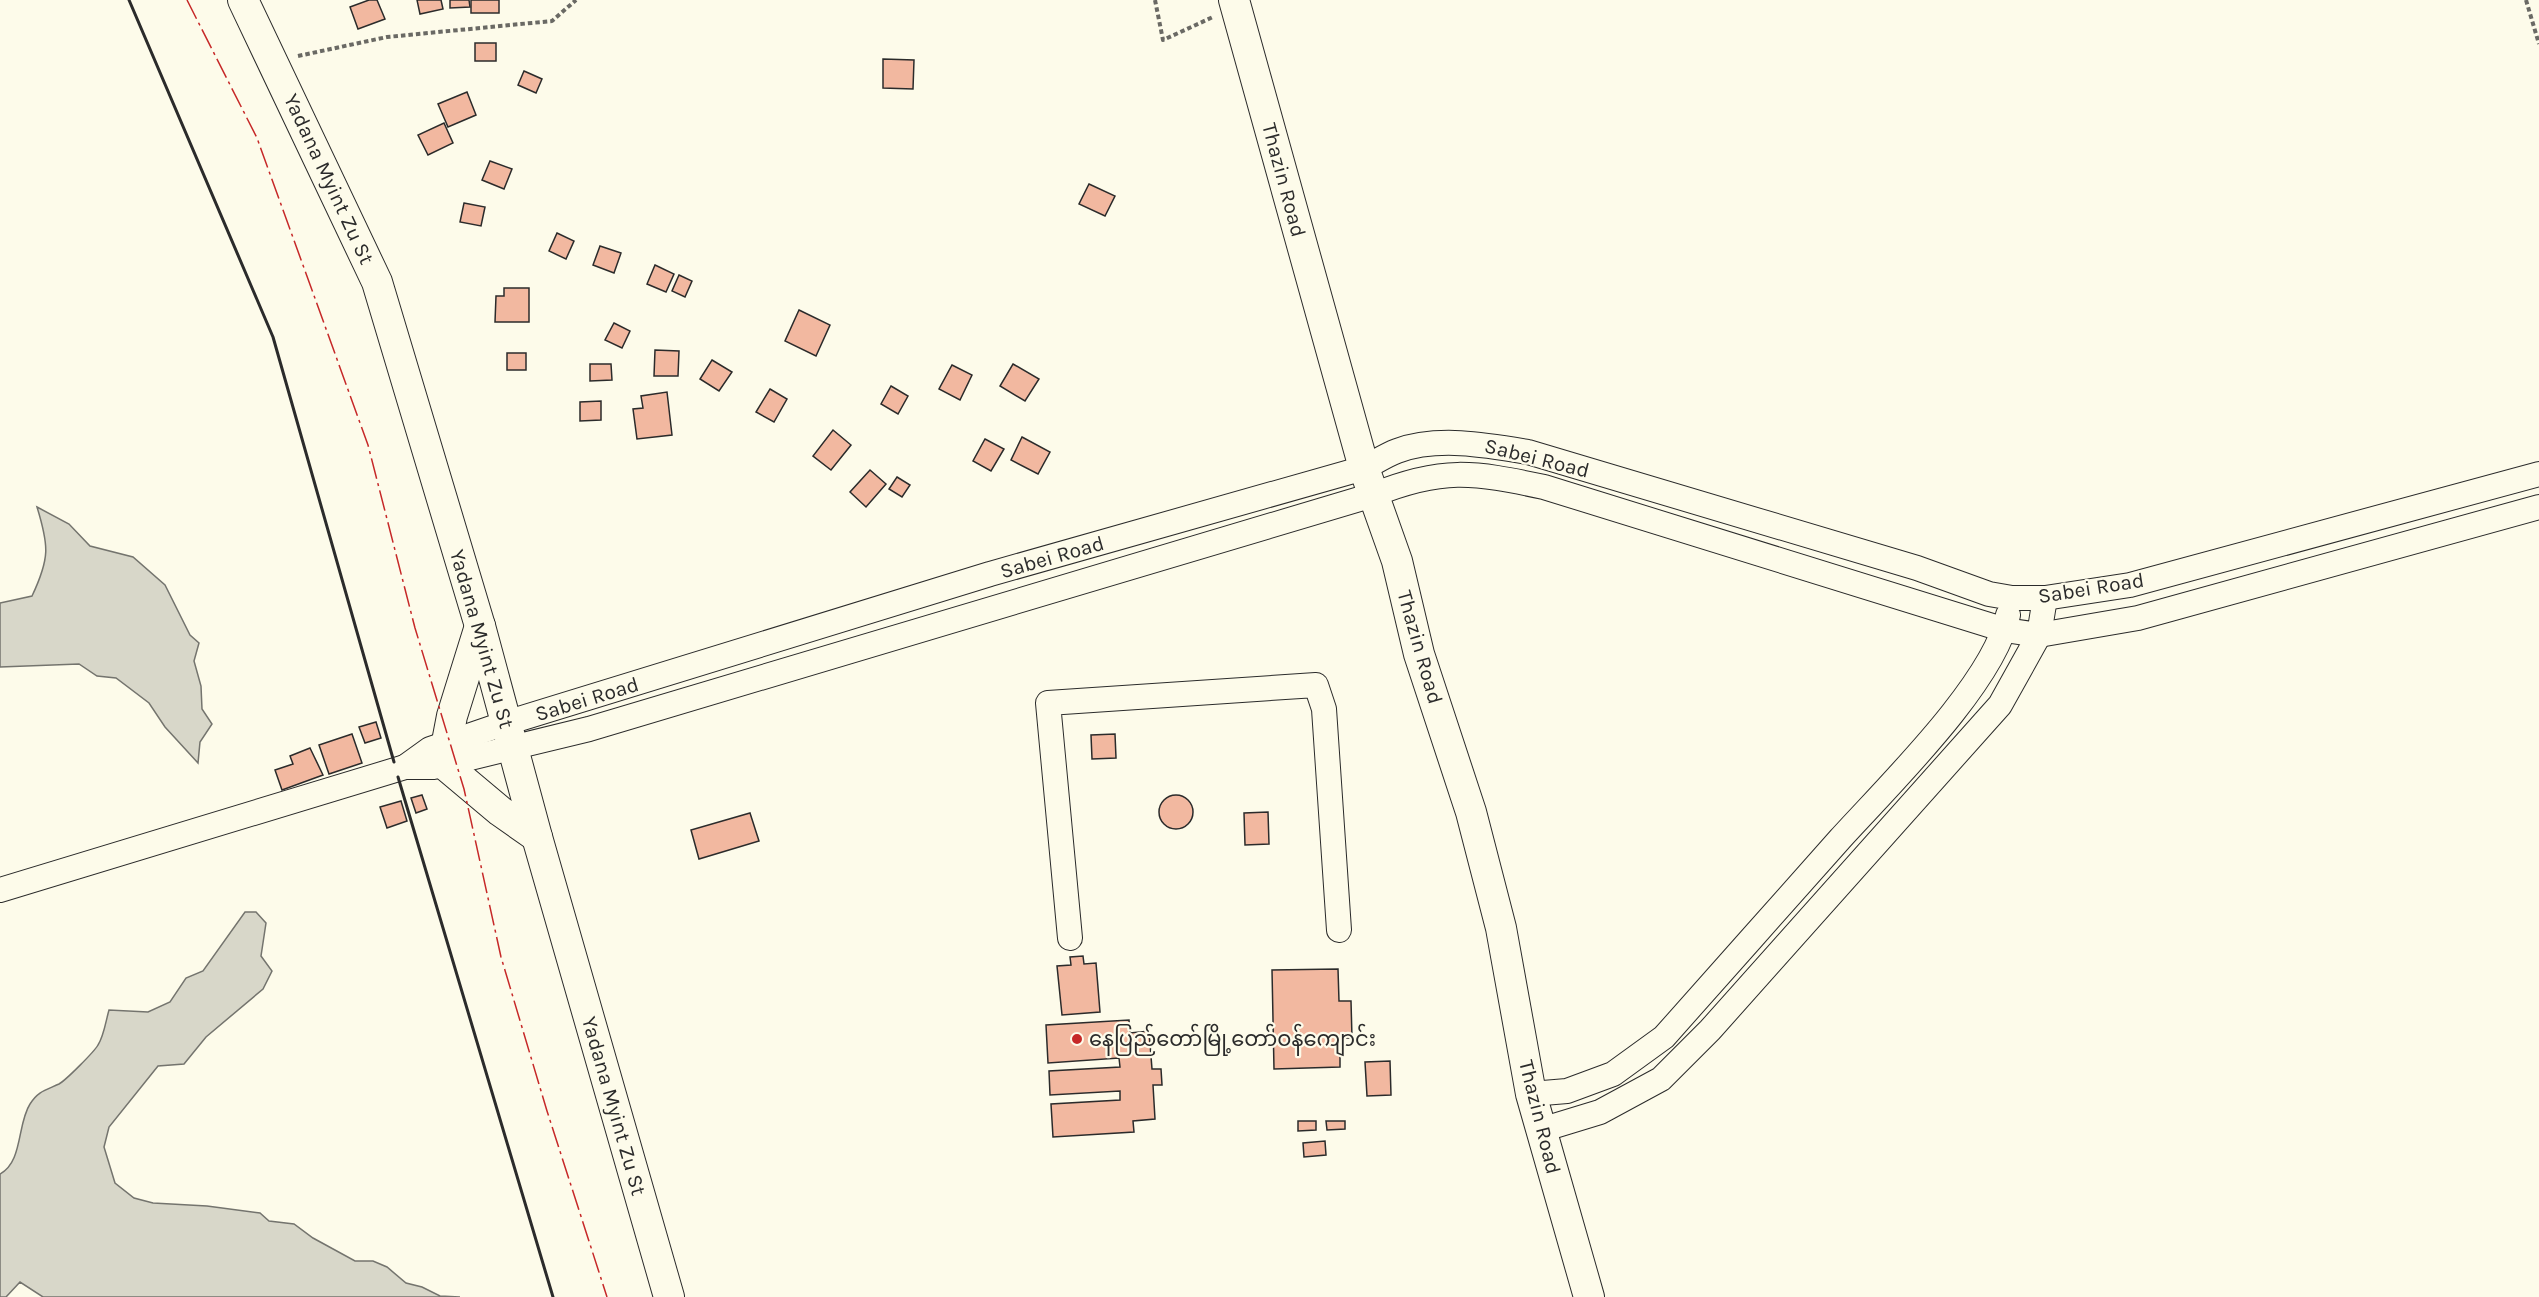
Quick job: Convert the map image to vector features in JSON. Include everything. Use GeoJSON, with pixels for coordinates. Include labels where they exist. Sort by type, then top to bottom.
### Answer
{"type":"FeatureCollection","features":[{"type":"Feature","properties":{"kind":"main road","name":"Yadana Myint Zu St"},"geometry":{"type":"LineString","coordinates":[[243,0],[377,282],[480,627],[537,837],[669,1297]]}},
{"type":"Feature","properties":{"kind":"main road","name":"Thazin Road"},"geometry":{"type":"LineString","coordinates":[[1235,3],[1368,481],[1396,561],[1419,654],[1474,823],[1501,928],[1531,1094],[1589,1297]]}},
{"type":"Feature","properties":{"kind":"main road"},"geometry":{"type":"LineString","coordinates":[[480,627],[452,716],[446,753],[500,811],[537,837]]}},
{"type":"Feature","properties":{"kind":"street","name":"Sabei Road"},"geometry":{"type":"LineString","coordinates":[[510,736],[589,729],[1368,481],[1398,450],[1435,445],[1474,442],[1528,452],[1917,568],[1989,594],[2012,598],[2045,598],[2130,585],[2539,474]]}},
{"type":"Feature","properties":{"kind":"street","name":"Sabei Road"},"geometry":{"type":"LineString","coordinates":[[510,736],[990,574],[1368,481],[1407,481],[1449,473],[1493,476],[1544,488],[2005,630],[2039,635],[2138,618],[2539,507]]}},
{"type":"Feature","properties":{"kind":"street"},"geometry":{"type":"LineString","coordinates":[[1531,1094],[1567,1091],[1613,1074],[1664,1037],[1929,740],[1979,678],[2005,630],[2012,598]]}},
{"type":"Feature","properties":{"kind":"street"},"geometry":{"type":"LineString","coordinates":[[1541,1130],[1600,1112],[1660,1079],[1754,981],[2000,705],[2039,635],[2045,598]]}},
{"type":"Feature","properties":{"kind":"street"},"geometry":{"type":"LineString","coordinates":[[1070,938],[1048,703],[1316,685],[1324,709],[1339,930]]}},
{"type":"Feature","properties":{"kind":"street"},"geometry":{"type":"LineString","coordinates":[[0,890],[446,753],[510,736]]}},
{"type":"Feature","properties":{"kind":"path"},"geometry":{"type":"LineString","coordinates":[[273,62],[387,37],[552,21],[576,0]]}},
{"type":"Feature","properties":{"kind":"path"},"geometry":{"type":"LineString","coordinates":[[1155,0],[1163,40],[1235,3]]}},
{"type":"Feature","properties":{"kind":"path"},"geometry":{"type":"LineString","coordinates":[[2526,0],[2539,44]]}},
{"type":"Feature","properties":{"kind":"shaded area"},"geometry":{"type":"Polygon","coordinates":[[[37,507],[69,524],[90,546],[133,557],[165,585],[190,635],[199,643],[194,661],[201,686],[202,709],[212,724],[200,742],[198,763],[165,727],[149,703],[116,678],[97,676],[79,664],[0,667],[0,603],[32,596],[45,561],[44,532],[37,507]]]}},
{"type":"Feature","properties":{"kind":"shaded area"},"geometry":{"type":"Polygon","coordinates":[[[245,912],[256,912],[266,923],[261,956],[272,971],[263,989],[206,1037],[184,1064],[158,1066],[109,1127],[104,1147],[115,1183],[134,1198],[153,1203],[207,1206],[260,1213],[269,1221],[294,1224],[313,1238],[355,1261],[373,1261],[387,1267],[406,1283],[422,1287],[440,1296],[460,1297],[43,1297],[20,1282],[6,1297],[0,1297],[0,1174],[13,1161],[30,1104],[39,1094],[63,1081],[95,1049],[102,1037],[109,1010],[148,1012],[170,1002],[186,978],[203,971],[245,912]]]}},
{"type":"Feature","properties":{"kind":"building"},"geometry":{"type":"Polygon","coordinates":[[[369,0],[377,0],[385,19],[358,29],[350,7],[369,0]]]}},
{"type":"Feature","properties":{"kind":"building"},"geometry":{"type":"Polygon","coordinates":[[[417,0],[441,0],[443,9],[420,14],[417,0]]]}},
{"type":"Feature","properties":{"kind":"building"},"geometry":{"type":"Polygon","coordinates":[[[450,0],[469,0],[470,7],[450,8],[450,0]]]}},
{"type":"Feature","properties":{"kind":"building"},"geometry":{"type":"Polygon","coordinates":[[[471,0],[499,0],[499,13],[471,13],[471,0]]]}},
{"type":"Feature","properties":{"kind":"building"},"geometry":{"type":"Polygon","coordinates":[[[475,43],[496,43],[496,61],[475,61],[475,43]]]}},
{"type":"Feature","properties":{"kind":"building"},"geometry":{"type":"Polygon","coordinates":[[[883,59],[914,60],[913,89],[883,88],[883,59]]]}},
{"type":"Feature","properties":{"kind":"building"},"geometry":{"type":"Polygon","coordinates":[[[524,71],[542,79],[536,93],[518,85],[524,71]]]}},
{"type":"Feature","properties":{"kind":"building"},"geometry":{"type":"Polygon","coordinates":[[[467,92],[476,115],[448,127],[438,104],[467,92]]]}},
{"type":"Feature","properties":{"kind":"building"},"geometry":{"type":"Polygon","coordinates":[[[444,123],[453,143],[428,155],[418,135],[444,123]]]}},
{"type":"Feature","properties":{"kind":"building"},"geometry":{"type":"Polygon","coordinates":[[[490,161],[512,169],[504,189],[482,180],[490,161]]]}},
{"type":"Feature","properties":{"kind":"building"},"geometry":{"type":"Polygon","coordinates":[[[1089,184],[1115,196],[1105,216],[1079,204],[1089,184]]]}},
{"type":"Feature","properties":{"kind":"building"},"geometry":{"type":"Polygon","coordinates":[[[464,203],[485,207],[481,226],[460,222],[464,203]]]}},
{"type":"Feature","properties":{"kind":"building"},"geometry":{"type":"Polygon","coordinates":[[[557,233],[574,241],[566,259],[549,251],[557,233]]]}},
{"type":"Feature","properties":{"kind":"building"},"geometry":{"type":"Polygon","coordinates":[[[600,246],[621,253],[614,273],[593,265],[600,246]]]}},
{"type":"Feature","properties":{"kind":"building"},"geometry":{"type":"Polygon","coordinates":[[[655,265],[674,274],[666,292],[647,284],[655,265]]]}},
{"type":"Feature","properties":{"kind":"building"},"geometry":{"type":"Polygon","coordinates":[[[679,275],[692,281],[685,297],[672,291],[679,275]]]}},
{"type":"Feature","properties":{"kind":"building"},"geometry":{"type":"Polygon","coordinates":[[[504,288],[529,288],[529,322],[495,322],[496,296],[504,296],[504,288]]]}},
{"type":"Feature","properties":{"kind":"building"},"geometry":{"type":"Polygon","coordinates":[[[799,310],[830,325],[816,356],[785,341],[799,310]]]}},
{"type":"Feature","properties":{"kind":"building"},"geometry":{"type":"Polygon","coordinates":[[[614,323],[630,331],[622,348],[605,340],[614,323]]]}},
{"type":"Feature","properties":{"kind":"building"},"geometry":{"type":"Polygon","coordinates":[[[655,350],[679,351],[678,376],[654,376],[655,350]]]}},
{"type":"Feature","properties":{"kind":"building"},"geometry":{"type":"Polygon","coordinates":[[[507,353],[526,353],[526,370],[507,370],[507,353]]]}},
{"type":"Feature","properties":{"kind":"building"},"geometry":{"type":"Polygon","coordinates":[[[712,360],[732,372],[719,391],[700,379],[712,360]]]}},
{"type":"Feature","properties":{"kind":"building"},"geometry":{"type":"Polygon","coordinates":[[[590,364],[611,364],[612,380],[590,381],[590,364]]]}},
{"type":"Feature","properties":{"kind":"building"},"geometry":{"type":"Polygon","coordinates":[[[1013,364],[1039,379],[1025,401],[1000,386],[1013,364]]]}},
{"type":"Feature","properties":{"kind":"building"},"geometry":{"type":"Polygon","coordinates":[[[952,365],[972,375],[960,400],[939,389],[952,365]]]}},
{"type":"Feature","properties":{"kind":"building"},"geometry":{"type":"Polygon","coordinates":[[[891,386],[908,396],[898,414],[881,404],[891,386]]]}},
{"type":"Feature","properties":{"kind":"building"},"geometry":{"type":"Polygon","coordinates":[[[770,389],[787,399],[774,422],[756,412],[770,389]]]}},
{"type":"Feature","properties":{"kind":"building"},"geometry":{"type":"Polygon","coordinates":[[[667,392],[672,435],[637,439],[633,409],[643,408],[641,396],[667,392]]]}},
{"type":"Feature","properties":{"kind":"building"},"geometry":{"type":"Polygon","coordinates":[[[601,401],[601,420],[580,421],[580,402],[601,401]]]}},
{"type":"Feature","properties":{"kind":"building"},"geometry":{"type":"Polygon","coordinates":[[[833,430],[851,445],[831,470],[813,456],[833,430]]]}},
{"type":"Feature","properties":{"kind":"building"},"geometry":{"type":"Polygon","coordinates":[[[1022,437],[1050,452],[1038,474],[1011,460],[1022,437]]]}},
{"type":"Feature","properties":{"kind":"building"},"geometry":{"type":"Polygon","coordinates":[[[985,439],[1004,449],[991,471],[973,461],[985,439]]]}},
{"type":"Feature","properties":{"kind":"building"},"geometry":{"type":"Polygon","coordinates":[[[870,470],[886,484],[866,507],[850,492],[870,470]]]}},
{"type":"Feature","properties":{"kind":"building"},"geometry":{"type":"Polygon","coordinates":[[[897,477],[910,485],[902,497],[889,489],[897,477]]]}},
{"type":"Feature","properties":{"kind":"building"},"geometry":{"type":"Polygon","coordinates":[[[376,722],[381,738],[365,743],[359,727],[376,722]]]}},
{"type":"Feature","properties":{"kind":"building"},"geometry":{"type":"Polygon","coordinates":[[[352,734],[362,763],[329,774],[319,745],[352,734]]]}},
{"type":"Feature","properties":{"kind":"building"},"geometry":{"type":"Polygon","coordinates":[[[1115,734],[1116,758],[1092,759],[1091,735],[1115,734]]]}},
{"type":"Feature","properties":{"kind":"building"},"geometry":{"type":"Polygon","coordinates":[[[310,748],[323,775],[282,790],[275,770],[293,764],[290,756],[310,748]]]}},
{"type":"Feature","properties":{"kind":"building"},"geometry":{"type":"Polygon","coordinates":[[[422,795],[427,809],[416,813],[411,798],[422,795]]]}},
{"type":"Feature","properties":{"kind":"building"},"geometry":{"type":"Polygon","coordinates":[[[1176,795],[1188,800],[1193,812],[1188,824],[1176,829],[1164,824],[1159,812],[1164,800],[1176,795]]]}},
{"type":"Feature","properties":{"kind":"building"},"geometry":{"type":"Polygon","coordinates":[[[401,801],[407,821],[387,828],[380,807],[401,801]]]}},
{"type":"Feature","properties":{"kind":"building"},"geometry":{"type":"Polygon","coordinates":[[[1268,812],[1269,844],[1245,845],[1244,813],[1268,812]]]}},
{"type":"Feature","properties":{"kind":"building"},"geometry":{"type":"Polygon","coordinates":[[[750,813],[759,841],[699,859],[691,830],[750,813]]]}},
{"type":"Feature","properties":{"kind":"building"},"geometry":{"type":"Polygon","coordinates":[[[1083,956],[1084,964],[1096,963],[1100,1012],[1062,1015],[1057,966],[1071,965],[1070,957],[1083,956]]]}},
{"type":"Feature","properties":{"kind":"building"},"geometry":{"type":"Polygon","coordinates":[[[1338,969],[1339,1001],[1351,1001],[1352,1038],[1340,1038],[1340,1067],[1274,1069],[1272,970],[1338,969]]]}},
{"type":"Feature","properties":{"kind":"building"},"geometry":{"type":"Polygon","coordinates":[[[1129,1020],[1130,1033],[1149,1031],[1152,1069],[1161,1069],[1162,1085],[1153,1085],[1155,1119],[1133,1121],[1134,1132],[1053,1137],[1051,1104],[1120,1100],[1120,1091],[1050,1095],[1049,1071],[1120,1067],[1119,1058],[1048,1063],[1046,1025],[1129,1020]]]}},
{"type":"Feature","properties":{"kind":"building"},"geometry":{"type":"Polygon","coordinates":[[[1390,1061],[1391,1095],[1367,1096],[1365,1062],[1390,1061]]]}},
{"type":"Feature","properties":{"kind":"building"},"geometry":{"type":"Polygon","coordinates":[[[1298,1121],[1316,1121],[1316,1130],[1298,1131],[1298,1121]]]}},
{"type":"Feature","properties":{"kind":"building"},"geometry":{"type":"Polygon","coordinates":[[[1326,1121],[1345,1121],[1345,1129],[1327,1130],[1326,1121]]]}},
{"type":"Feature","properties":{"kind":"building"},"geometry":{"type":"Polygon","coordinates":[[[1325,1141],[1326,1155],[1304,1157],[1303,1143],[1325,1141]]]}},
{"type":"Feature","properties":{"kind":"wall"},"geometry":{"type":"LineString","coordinates":[[129,0],[273,337],[394,762]]}},
{"type":"Feature","properties":{"kind":"wall"},"geometry":{"type":"LineString","coordinates":[[398,777],[553,1297]]}},
{"type":"Feature","properties":{"kind":"power"},"geometry":{"type":"LineString","coordinates":[[187,0],[257,138],[368,445],[415,628],[464,789],[501,957],[547,1111],[607,1297]]}},
{"type":"Feature","properties":{"kind":"place","name":"နေပြည်တော်မြို့တော်ဝန်ကျောင်း"},"geometry":{"type":"Point","coordinates":[1077,1039]}}]}
